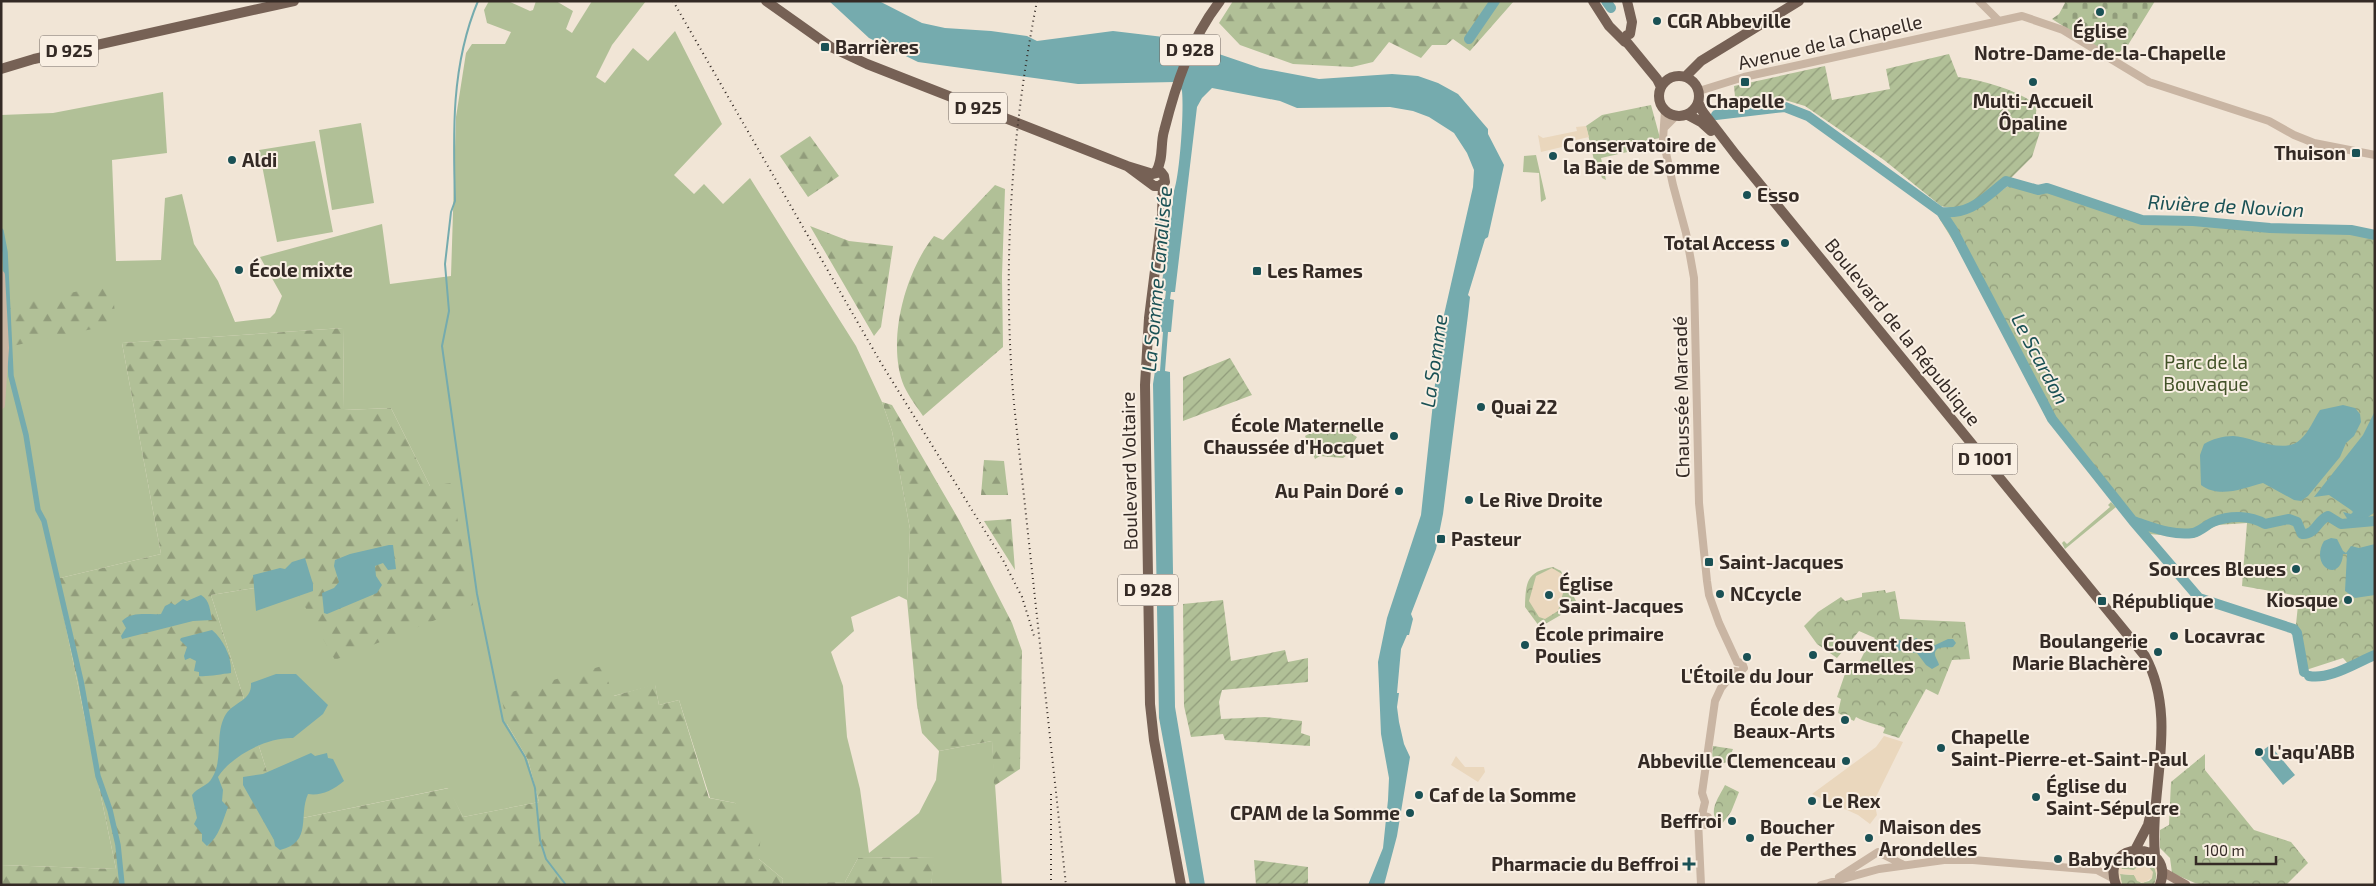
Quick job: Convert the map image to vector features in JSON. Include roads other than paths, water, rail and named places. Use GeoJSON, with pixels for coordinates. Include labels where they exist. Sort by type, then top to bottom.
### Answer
{"type":"FeatureCollection","features":[{"type":"Feature","properties":{"kind":"main road","name":"D 925"},"geometry":{"type":"LineString","coordinates":[[1,69],[45,56],[294,1]]}},
{"type":"Feature","properties":{"kind":"main road","name":"D 925"},"geometry":{"type":"LineString","coordinates":[[766,1],[831,47],[867,64],[1157,179]]}},
{"type":"Feature","properties":{"kind":"main road","name":"Boulevard Voltaire"},"geometry":{"type":"LineString","coordinates":[[1181,885],[1154,740],[1150,704],[1145,385],[1152,293],[1152,250],[1159,204],[1157,179],[1163,133],[1187,56],[1202,26],[1220,1]]}},
{"type":"Feature","properties":{"kind":"main road"},"geometry":{"type":"LineString","coordinates":[[1593,1],[1609,26],[1631,39],[1657,78],[1661,87],[1659,99],[1665,111],[1676,116],[1688,115],[1696,108],[1698,102],[1698,73],[1708,59]]}},
{"type":"Feature","properties":{"kind":"main road"},"geometry":{"type":"LineString","coordinates":[[1599,1],[1615,26],[1631,39],[1653,68],[1671,78],[1685,77],[1701,61],[1708,59],[1799,1]]}},
{"type":"Feature","properties":{"kind":"main road"},"geometry":{"type":"LineString","coordinates":[[1628,1],[1632,16],[1631,39]]}},
{"type":"Feature","properties":{"kind":"main road"},"geometry":{"type":"LineString","coordinates":[[1685,77],[1697,88]]}},
{"type":"Feature","properties":{"kind":"main road"},"geometry":{"type":"LineString","coordinates":[[1661,87],[1671,78]]}},
{"type":"Feature","properties":{"kind":"main road","name":"Boulevard de la République"},"geometry":{"type":"LineString","coordinates":[[1698,102],[1707,118],[1741,162],[2145,656],[2157,681],[2161,707],[2155,856]]}},
{"type":"Feature","properties":{"kind":"main road","name":"Boulevard de la République"},"geometry":{"type":"LineString","coordinates":[[1688,115],[1707,127],[1719,140],[2134,648],[2144,664],[2155,699],[2154,794],[2148,825],[2135,850]]}},
{"type":"Feature","properties":{"kind":"main road"},"geometry":{"type":"LineString","coordinates":[[2115,882],[2116,864],[2124,854],[2135,850],[2145,851],[2155,856],[2163,872],[2186,885]]}},
{"type":"Feature","properties":{"kind":"main road"},"geometry":{"type":"LineString","coordinates":[[2160,885],[2163,872]]}},
{"type":"Feature","properties":{"kind":"street"},"geometry":{"type":"LineString","coordinates":[[1978,1],[1999,21]]}},
{"type":"Feature","properties":{"kind":"street","name":"Avenue de la Chapelle"},"geometry":{"type":"LineString","coordinates":[[1697,88],[2022,16],[2049,24],[2076,38],[2142,80],[2269,121],[2294,135],[2314,143],[2375,155]]}},
{"type":"Feature","properties":{"kind":"street","name":"Chaussée Marcadé"},"geometry":{"type":"LineString","coordinates":[[1665,111],[1663,134],[1667,158],[1686,233],[1694,278],[1699,503],[1709,595],[1723,633],[1737,662],[1733,666],[1735,671],[1720,688],[1717,696],[1704,787],[1709,800],[1705,816],[1698,819],[1702,825],[1700,841],[1701,885]]}},
{"type":"Feature","properties":{"kind":"street"},"geometry":{"type":"LineString","coordinates":[[1664,128],[1676,116]]}},
{"type":"Feature","properties":{"kind":"street"},"geometry":{"type":"LineString","coordinates":[[1,275],[5,348],[1,405]]}},
{"type":"Feature","properties":{"kind":"street"},"geometry":{"type":"LineString","coordinates":[[1834,880],[1873,855],[1881,852],[1887,858],[1902,864]]}},
{"type":"Feature","properties":{"kind":"street"},"geometry":{"type":"LineString","coordinates":[[1873,855],[1871,862],[1880,869]]}},
{"type":"Feature","properties":{"kind":"street"},"geometry":{"type":"LineString","coordinates":[[1880,869],[1887,863],[1887,858]]}},
{"type":"Feature","properties":{"kind":"street"},"geometry":{"type":"LineString","coordinates":[[1821,885],[1834,880],[1902,864],[1964,859],[2097,870],[2116,864]]}},
{"type":"Feature","properties":{"kind":"street"},"geometry":{"type":"LineString","coordinates":[[2097,870],[2115,882]]}},
{"type":"Feature","properties":{"kind":"water"},"geometry":{"type":"Polygon","coordinates":[[[829,1],[879,1],[922,23],[945,28],[1027,36],[1037,41],[1113,31],[1172,38],[1260,68],[1319,79],[1392,74],[1418,76],[1438,83],[1458,94],[1488,129],[1488,134],[1504,165],[1488,237],[1485,239],[1468,295],[1470,297],[1468,315],[1443,514],[1436,549],[1411,614],[1413,619],[1409,635],[1407,635],[1401,649],[1397,707],[1404,744],[1410,757],[1397,836],[1384,885],[1368,885],[1383,848],[1389,778],[1381,734],[1378,662],[1387,618],[1421,515],[1441,328],[1473,187],[1474,170],[1467,153],[1454,133],[1429,117],[1413,111],[1390,107],[1297,108],[1280,101],[1212,88],[1202,98],[1197,107],[1175,292],[1171,292],[1170,299],[1174,300],[1171,332],[1168,332],[1165,371],[1170,372],[1175,707],[1205,885],[1190,885],[1159,718],[1153,384],[1155,371],[1160,371],[1163,332],[1159,331],[1161,299],[1165,299],[1166,291],[1161,290],[1180,157],[1182,90],[1175,82],[1078,84],[918,62],[869,38],[829,1]]]}},
{"type":"Feature","properties":{"kind":"water"},"geometry":{"type":"Polygon","coordinates":[[[2343,405],[2355,408],[2360,414],[2361,422],[2354,436],[2346,443],[2340,457],[2308,496],[2301,501],[2294,500],[2263,483],[2240,490],[2224,492],[2208,489],[2201,485],[2200,455],[2204,444],[2207,442],[2233,436],[2276,446],[2294,444],[2306,433],[2320,410],[2343,405]]]}},
{"type":"Feature","properties":{"kind":"water"},"geometry":{"type":"Polygon","coordinates":[[[2375,411],[2375,512],[2364,520],[2348,520],[2343,512],[2351,514],[2353,512],[2329,495],[2314,497],[2363,435],[2375,411]]]}},
{"type":"Feature","properties":{"kind":"water"},"geometry":{"type":"Polygon","coordinates":[[[2331,538],[2337,539],[2346,553],[2351,546],[2359,548],[2375,544],[2375,595],[2355,598],[2345,591],[2347,554],[2343,554],[2341,563],[2337,568],[2327,569],[2323,564],[2320,558],[2320,550],[2324,541],[2331,538]]]}},
{"type":"Feature","properties":{"kind":"water"},"geometry":{"type":"Polygon","coordinates":[[[393,545],[396,569],[388,570],[383,563],[375,566],[376,576],[382,585],[377,593],[327,614],[324,613],[322,593],[334,588],[339,582],[334,566],[335,560],[350,554],[393,545]]]}},
{"type":"Feature","properties":{"kind":"water"},"geometry":{"type":"Polygon","coordinates":[[[305,558],[313,584],[313,591],[256,611],[253,575],[280,568],[285,569],[292,562],[305,558]]]}},
{"type":"Feature","properties":{"kind":"water"},"geometry":{"type":"Polygon","coordinates":[[[201,595],[208,603],[212,620],[193,621],[122,639],[121,636],[126,628],[122,621],[126,618],[140,614],[161,614],[165,606],[171,603],[175,605],[183,599],[187,601],[201,595]]]}},
{"type":"Feature","properties":{"kind":"water"},"geometry":{"type":"Polygon","coordinates":[[[212,630],[226,650],[230,661],[231,673],[199,676],[199,672],[194,671],[196,661],[190,658],[185,660],[184,656],[187,647],[180,640],[181,638],[212,630]]]}},
{"type":"Feature","properties":{"kind":"water"},"geometry":{"type":"Polygon","coordinates":[[[1916,638],[1931,647],[1948,639],[1953,639],[1956,643],[1953,647],[1936,650],[1935,654],[1939,665],[1932,669],[1926,665],[1917,653],[1895,650],[1895,643],[1899,640],[1909,644],[1916,638]]]}},
{"type":"Feature","properties":{"kind":"water"},"geometry":{"type":"Polygon","coordinates":[[[276,674],[296,674],[328,705],[323,714],[293,738],[283,738],[262,744],[241,755],[224,769],[218,777],[223,790],[222,801],[228,807],[218,833],[207,846],[202,841],[202,834],[194,824],[197,818],[192,795],[210,781],[216,771],[220,729],[226,714],[249,694],[251,683],[276,674]]]}},
{"type":"Feature","properties":{"kind":"water"},"geometry":{"type":"Polygon","coordinates":[[[2270,745],[2295,775],[2283,785],[2258,754],[2270,745]]]}},
{"type":"Feature","properties":{"kind":"water"},"geometry":{"type":"Polygon","coordinates":[[[311,753],[315,756],[327,753],[328,758],[333,759],[344,781],[326,792],[308,794],[305,802],[301,835],[290,846],[280,850],[275,846],[274,840],[243,785],[243,777],[263,774],[311,753]]]}},
{"type":"Feature","properties":{"kind":"waterway"},"geometry":{"type":"LineString","coordinates":[[478,1],[469,25],[458,74],[454,125],[455,201],[451,212],[445,264],[449,311],[442,346],[477,594],[503,721],[525,757],[535,788],[540,840],[546,859],[566,885]]}},
{"type":"Feature","properties":{"kind":"waterway","name":"Le Scardon"},"geometry":{"type":"LineString","coordinates":[[1469,39],[1495,1]]}},
{"type":"Feature","properties":{"kind":"waterway","name":"Le Scardon"},"geometry":{"type":"LineString","coordinates":[[1606,1],[1611,8]]}},
{"type":"Feature","properties":{"kind":"waterway","name":"Le Scardon"},"geometry":{"type":"LineString","coordinates":[[1716,115],[1785,107],[1808,116],[1941,212],[1953,230],[2052,419],[2133,521],[2199,598],[2294,629],[2297,633],[2304,672]]}},
{"type":"Feature","properties":{"kind":"waterway","name":"Rivière de Novion"},"geometry":{"type":"LineString","coordinates":[[1941,212],[1961,211],[1969,208],[1984,199],[2006,181],[2038,190],[2047,188],[2142,220],[2193,221],[2270,228],[2351,230],[2375,235]]}},
{"type":"Feature","properties":{"kind":"waterway"},"geometry":{"type":"LineString","coordinates":[[1,231],[5,252],[11,376],[26,435],[38,510],[44,521],[81,681],[98,776],[110,810],[118,845],[122,885]]}},
{"type":"Feature","properties":{"kind":"waterway"},"geometry":{"type":"LineString","coordinates":[[2133,521],[2162,530],[2185,534],[2196,532],[2213,522],[2226,518],[2240,517],[2253,519],[2265,524],[2289,519],[2297,522],[2302,534],[2307,534],[2313,530],[2328,516],[2341,524],[2375,521]]}},
{"type":"Feature","properties":{"kind":"waterway","name":"Le Scardon"},"geometry":{"type":"LineString","coordinates":[[2309,676],[2325,676],[2375,655]]}},
{"type":"Feature","properties":{"kind":"railway"},"geometry":{"type":"LineString","coordinates":[[673,1],[881,363],[1003,560],[1022,597],[1035,639]]}},
{"type":"Feature","properties":{"kind":"railway"},"geometry":{"type":"LineString","coordinates":[[1037,1],[1021,101],[1011,202],[1009,252],[1010,354],[1066,885]]}},
{"type":"Feature","properties":{"kind":"railway"},"geometry":{"type":"LineString","coordinates":[[1051,790],[1051,885]]}},
{"type":"Feature","properties":{"kind":"place","name":"Église Notre-Dame-de-la-Chapelle"},"geometry":{"type":"Point","coordinates":[2100,12]}},
{"type":"Feature","properties":{"kind":"place","name":"CGR Abbeville"},"geometry":{"type":"Point","coordinates":[1657,21]}},
{"type":"Feature","properties":{"kind":"place","name":"Barrières"},"geometry":{"type":"Point","coordinates":[825,47]}},
{"type":"Feature","properties":{"kind":"place","name":"Chapelle"},"geometry":{"type":"Point","coordinates":[1745,82]}},
{"type":"Feature","properties":{"kind":"place","name":"Multi-Accueil Ôpaline"},"geometry":{"type":"Point","coordinates":[2033,82]}},
{"type":"Feature","properties":{"kind":"place","name":"Thuison"},"geometry":{"type":"Point","coordinates":[2356,153]}},
{"type":"Feature","properties":{"kind":"place","name":"Conservatoire de la Baie de Somme"},"geometry":{"type":"Point","coordinates":[1553,156]}},
{"type":"Feature","properties":{"kind":"place","name":"Aldi"},"geometry":{"type":"Point","coordinates":[232,160]}},
{"type":"Feature","properties":{"kind":"place","name":"Esso"},"geometry":{"type":"Point","coordinates":[1747,195]}},
{"type":"Feature","properties":{"kind":"place","name":"Total Access"},"geometry":{"type":"Point","coordinates":[1785,243]}},
{"type":"Feature","properties":{"kind":"place","name":"École mixte"},"geometry":{"type":"Point","coordinates":[239,270]}},
{"type":"Feature","properties":{"kind":"place","name":"Les Rames"},"geometry":{"type":"Point","coordinates":[1257,271]}},
{"type":"Feature","properties":{"kind":"place","name":"Quai 22"},"geometry":{"type":"Point","coordinates":[1481,407]}},
{"type":"Feature","properties":{"kind":"place","name":"École Maternelle Chaussée d'Hocquet"},"geometry":{"type":"Point","coordinates":[1394,436]}},
{"type":"Feature","properties":{"kind":"place","name":"Au Pain Doré"},"geometry":{"type":"Point","coordinates":[1399,491]}},
{"type":"Feature","properties":{"kind":"place","name":"Le Rive Droite"},"geometry":{"type":"Point","coordinates":[1469,500]}},
{"type":"Feature","properties":{"kind":"place","name":"Pasteur"},"geometry":{"type":"Point","coordinates":[1441,539]}},
{"type":"Feature","properties":{"kind":"place","name":"Saint-Jacques"},"geometry":{"type":"Point","coordinates":[1709,562]}},
{"type":"Feature","properties":{"kind":"place","name":"Sources Bleues"},"geometry":{"type":"Point","coordinates":[2296,569]}},
{"type":"Feature","properties":{"kind":"place","name":"NCcycle"},"geometry":{"type":"Point","coordinates":[1720,594]}},
{"type":"Feature","properties":{"kind":"place","name":"Église Saint-Jacques"},"geometry":{"type":"Point","coordinates":[1549,595]}},
{"type":"Feature","properties":{"kind":"place","name":"Kiosque"},"geometry":{"type":"Point","coordinates":[2348,600]}},
{"type":"Feature","properties":{"kind":"place","name":"République"},"geometry":{"type":"Point","coordinates":[2102,601]}},
{"type":"Feature","properties":{"kind":"place","name":"Locavrac"},"geometry":{"type":"Point","coordinates":[2174,636]}},
{"type":"Feature","properties":{"kind":"place","name":"École primaire Poulies"},"geometry":{"type":"Point","coordinates":[1525,645]}},
{"type":"Feature","properties":{"kind":"place","name":"Boulangerie Marie Blachère"},"geometry":{"type":"Point","coordinates":[2158,652]}},
{"type":"Feature","properties":{"kind":"place","name":"Couvent des Carmelles"},"geometry":{"type":"Point","coordinates":[1813,655]}},
{"type":"Feature","properties":{"kind":"place","name":"L'Étoile du Jour"},"geometry":{"type":"Point","coordinates":[1747,657]}},
{"type":"Feature","properties":{"kind":"place","name":"École des Beaux-Arts"},"geometry":{"type":"Point","coordinates":[1845,720]}},
{"type":"Feature","properties":{"kind":"place","name":"Chapelle Saint-Pierre-et-Saint-Paul"},"geometry":{"type":"Point","coordinates":[1941,748]}},
{"type":"Feature","properties":{"kind":"place","name":"L'aqu'ABB"},"geometry":{"type":"Point","coordinates":[2259,752]}},
{"type":"Feature","properties":{"kind":"place","name":"Abbeville Clemenceau"},"geometry":{"type":"Point","coordinates":[1846,761]}},
{"type":"Feature","properties":{"kind":"place","name":"Caf de la Somme"},"geometry":{"type":"Point","coordinates":[1419,795]}},
{"type":"Feature","properties":{"kind":"place","name":"Église du Saint-Sépulcre"},"geometry":{"type":"Point","coordinates":[2036,797]}},
{"type":"Feature","properties":{"kind":"place","name":"Le Rex"},"geometry":{"type":"Point","coordinates":[1812,801]}},
{"type":"Feature","properties":{"kind":"place","name":"CPAM de la Somme"},"geometry":{"type":"Point","coordinates":[1410,813]}},
{"type":"Feature","properties":{"kind":"place","name":"Beffroi"},"geometry":{"type":"Point","coordinates":[1732,821]}},
{"type":"Feature","properties":{"kind":"place","name":"Boucher de Perthes"},"geometry":{"type":"Point","coordinates":[1750,838]}},
{"type":"Feature","properties":{"kind":"place","name":"Maison des Arondelles"},"geometry":{"type":"Point","coordinates":[1869,838]}},
{"type":"Feature","properties":{"kind":"place","name":"Babychou"},"geometry":{"type":"Point","coordinates":[2058,859]}},
{"type":"Feature","properties":{"kind":"place","name":"Pharmacie du Beffroi"},"geometry":{"type":"Point","coordinates":[1689,864]}},
{"type":"Feature","properties":{"kind":"water label","name":"La Somme Canalisée"},"geometry":{"type":"Point","coordinates":[1157,279]}},
{"type":"Feature","properties":{"kind":"water label","name":"La Somme"},"geometry":{"type":"Point","coordinates":[1434,361]}},
{"type":"Feature","properties":{"kind":"park label","name":"Parc de la Bouvaque"},"geometry":{"type":"Point","coordinates":[2206,373]}}]}
